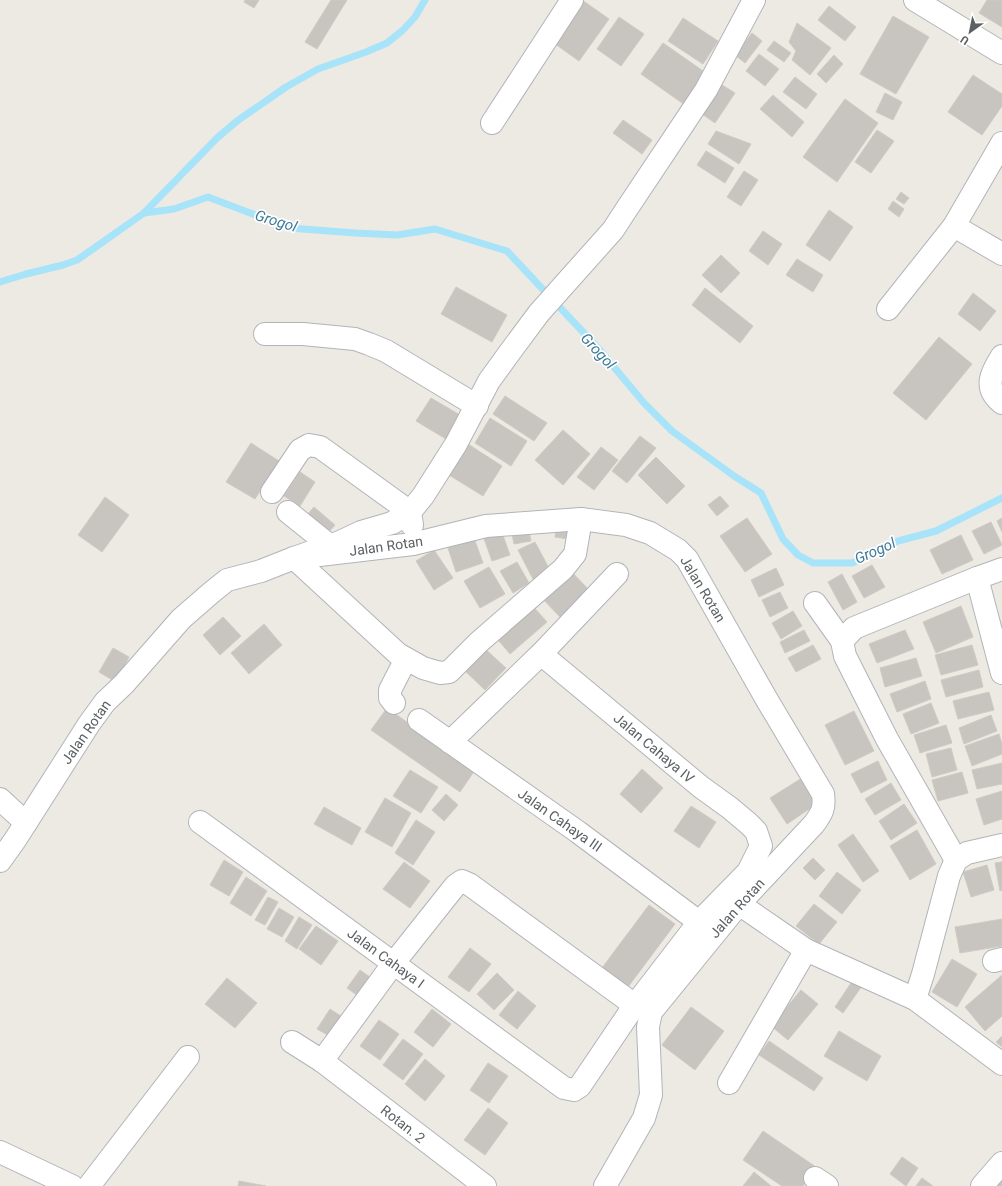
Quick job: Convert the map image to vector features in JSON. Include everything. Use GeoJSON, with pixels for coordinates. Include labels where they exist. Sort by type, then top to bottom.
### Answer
{"type":"FeatureCollection","features":[{"type":"Feature","properties":{"kind":"street"},"geometry":{"type":"LineString","coordinates":[[492,123],[572,0]]}},
{"type":"Feature","properties":{"kind":"street"},"geometry":{"type":"LineString","coordinates":[[581,519],[575,554],[563,569],[479,642],[449,672],[440,674],[433,672],[398,654],[294,558],[340,542],[361,532],[392,523],[410,512],[440,471],[477,406],[489,381],[538,313],[613,230],[706,90],[754,0]]}},
{"type":"Feature","properties":{"kind":"street"},"geometry":{"type":"LineString","coordinates":[[915,0],[1002,53]]}},
{"type":"Feature","properties":{"kind":"street"},"geometry":{"type":"LineString","coordinates":[[888,309],[954,226],[1002,143]]}},
{"type":"Feature","properties":{"kind":"street"},"geometry":{"type":"LineString","coordinates":[[954,226],[1002,254]]}},
{"type":"Feature","properties":{"kind":"street"},"geometry":{"type":"LineString","coordinates":[[265,334],[304,334],[355,339],[386,351],[477,406]]}},
{"type":"Feature","properties":{"kind":"street"},"geometry":{"type":"LineString","coordinates":[[1002,356],[993,370],[990,382],[992,393],[1002,403]]}},
{"type":"Feature","properties":{"kind":"street"},"geometry":{"type":"LineString","coordinates":[[272,492],[300,450],[309,445],[320,447],[410,512],[413,544]]}},
{"type":"Feature","properties":{"kind":"street"},"geometry":{"type":"LineString","coordinates":[[288,512],[329,545]]}},
{"type":"Feature","properties":{"kind":"street","name":"Jalan Rotan"},"geometry":{"type":"LineString","coordinates":[[0,861],[89,724],[105,702],[124,684],[181,619],[227,580],[261,571],[294,558],[413,544],[486,526],[581,519],[626,525],[650,533],[678,550],[687,559],[767,700],[823,794],[824,805],[821,815],[814,824],[739,904],[651,1012],[648,1027],[651,1095],[644,1118],[605,1186]]}},
{"type":"Feature","properties":{"kind":"street"},"geometry":{"type":"LineString","coordinates":[[842,641],[854,628],[1002,569]]}},
{"type":"Feature","properties":{"kind":"street"},"geometry":{"type":"LineString","coordinates":[[450,742],[541,654],[616,574]]}},
{"type":"Feature","properties":{"kind":"street"},"geometry":{"type":"LineString","coordinates":[[977,578],[1002,673]]}},
{"type":"Feature","properties":{"kind":"street"},"geometry":{"type":"LineString","coordinates":[[815,603],[842,641],[845,656],[887,738],[956,860]]}},
{"type":"Feature","properties":{"kind":"street","name":"Jalan Cahaya IV"},"geometry":{"type":"LineString","coordinates":[[541,654],[701,788],[730,808],[750,824],[756,831],[761,846],[748,872],[699,922]]}},
{"type":"Feature","properties":{"kind":"street"},"geometry":{"type":"LineString","coordinates":[[394,703],[390,698],[390,690],[406,659]]}},
{"type":"Feature","properties":{"kind":"street","name":"Jalan Cahaya III"},"geometry":{"type":"LineString","coordinates":[[419,720],[578,832],[699,922]]}},
{"type":"Feature","properties":{"kind":"street"},"geometry":{"type":"LineString","coordinates":[[0,799],[20,832]]}},
{"type":"Feature","properties":{"kind":"street","name":"Jalan Cahaya I"},"geometry":{"type":"LineString","coordinates":[[200,822],[564,1088],[574,1090],[580,1086],[632,1008]]}},
{"type":"Feature","properties":{"kind":"street"},"geometry":{"type":"LineString","coordinates":[[915,999],[949,876],[956,860],[967,853],[1002,845]]}},
{"type":"Feature","properties":{"kind":"street"},"geometry":{"type":"LineString","coordinates":[[322,1061],[393,964],[455,886],[462,881],[469,884],[630,1001],[632,1008]]}},
{"type":"Feature","properties":{"kind":"street"},"geometry":{"type":"LineString","coordinates":[[739,904],[806,950],[915,999],[1002,1064]]}},
{"type":"Feature","properties":{"kind":"street"},"geometry":{"type":"LineString","coordinates":[[632,1008],[699,922]]}},
{"type":"Feature","properties":{"kind":"street"},"geometry":{"type":"LineString","coordinates":[[729,1083],[806,950]]}},
{"type":"Feature","properties":{"kind":"street","name":"Rotan. 2"},"geometry":{"type":"LineString","coordinates":[[292,1042],[322,1061],[484,1186]]}},
{"type":"Feature","properties":{"kind":"street"},"geometry":{"type":"LineString","coordinates":[[89,1186],[188,1057]]}},
{"type":"Feature","properties":{"kind":"street"},"geometry":{"type":"LineString","coordinates":[[0,1152],[72,1186]]}},
{"type":"Feature","properties":{"kind":"street"},"geometry":{"type":"LineString","coordinates":[[982,1186],[1002,1163]]}},
{"type":"Feature","properties":{"kind":"building"},"geometry":{"type":"Polygon","coordinates":[[[245,0],[259,0],[254,8],[244,2],[245,0]]]}},
{"type":"Feature","properties":{"kind":"building"},"geometry":{"type":"Polygon","coordinates":[[[331,0],[347,0],[317,49],[305,42],[331,0]]]}},
{"type":"Feature","properties":{"kind":"building"},"geometry":{"type":"Polygon","coordinates":[[[582,0],[609,19],[579,61],[551,41],[582,0]]]}},
{"type":"Feature","properties":{"kind":"building"},"geometry":{"type":"Polygon","coordinates":[[[987,0],[1002,0],[1002,27],[979,13],[987,0]]]}},
{"type":"Feature","properties":{"kind":"building"},"geometry":{"type":"Polygon","coordinates":[[[829,6],[856,27],[845,41],[818,20],[829,6]]]}},
{"type":"Feature","properties":{"kind":"building"},"geometry":{"type":"Polygon","coordinates":[[[893,16],[929,37],[896,94],[860,74],[893,16]]]}},
{"type":"Feature","properties":{"kind":"building"},"geometry":{"type":"Polygon","coordinates":[[[619,17],[644,34],[621,66],[597,49],[619,17]]]}},
{"type":"Feature","properties":{"kind":"building"},"geometry":{"type":"Polygon","coordinates":[[[683,18],[718,41],[703,64],[668,41],[683,18]]]}},
{"type":"Feature","properties":{"kind":"building"},"geometry":{"type":"Polygon","coordinates":[[[797,23],[831,48],[810,75],[792,60],[796,51],[789,42],[797,23]]]}},
{"type":"Feature","properties":{"kind":"building"},"geometry":{"type":"Polygon","coordinates":[[[752,33],[762,41],[745,63],[735,55],[752,33]]]}},
{"type":"Feature","properties":{"kind":"building"},"geometry":{"type":"Polygon","coordinates":[[[774,41],[791,53],[784,62],[767,50],[774,41]]]}},
{"type":"Feature","properties":{"kind":"building"},"geometry":{"type":"Polygon","coordinates":[[[663,43],[706,73],[685,105],[641,74],[663,43]]]}},
{"type":"Feature","properties":{"kind":"building"},"geometry":{"type":"Polygon","coordinates":[[[759,54],[779,69],[765,86],[746,71],[759,54]]]}},
{"type":"Feature","properties":{"kind":"building"},"geometry":{"type":"Polygon","coordinates":[[[834,55],[843,64],[826,83],[817,74],[834,55]]]}},
{"type":"Feature","properties":{"kind":"building"},"geometry":{"type":"Polygon","coordinates":[[[973,75],[1002,94],[1002,106],[982,135],[948,112],[973,75]]]}},
{"type":"Feature","properties":{"kind":"building"},"geometry":{"type":"Polygon","coordinates":[[[795,77],[817,94],[806,109],[783,92],[795,77]]]}},
{"type":"Feature","properties":{"kind":"building"},"geometry":{"type":"Polygon","coordinates":[[[719,83],[735,93],[715,123],[699,112],[719,83]]]}},
{"type":"Feature","properties":{"kind":"building"},"geometry":{"type":"Polygon","coordinates":[[[885,93],[902,102],[893,120],[876,112],[885,93]]]}},
{"type":"Feature","properties":{"kind":"building"},"geometry":{"type":"Polygon","coordinates":[[[773,95],[804,122],[792,137],[760,109],[773,95]]]}},
{"type":"Feature","properties":{"kind":"building"},"geometry":{"type":"Polygon","coordinates":[[[845,99],[878,123],[837,182],[803,157],[845,99]]]}},
{"type":"Feature","properties":{"kind":"building"},"geometry":{"type":"Polygon","coordinates":[[[623,120],[652,140],[642,154],[613,133],[623,120]]]}},
{"type":"Feature","properties":{"kind":"building"},"geometry":{"type":"Polygon","coordinates":[[[877,130],[894,141],[871,173],[855,162],[877,130]]]}},
{"type":"Feature","properties":{"kind":"building"},"geometry":{"type":"Polygon","coordinates":[[[716,131],[751,144],[739,164],[708,144],[716,131]]]}},
{"type":"Feature","properties":{"kind":"building"},"geometry":{"type":"Polygon","coordinates":[[[706,151],[734,168],[725,183],[697,165],[706,151]]]}},
{"type":"Feature","properties":{"kind":"building"},"geometry":{"type":"Polygon","coordinates":[[[744,171],[758,180],[741,206],[727,197],[744,171]]]}},
{"type":"Feature","properties":{"kind":"building"},"geometry":{"type":"Polygon","coordinates":[[[901,192],[909,198],[904,204],[896,199],[901,192]]]}},
{"type":"Feature","properties":{"kind":"building"},"geometry":{"type":"Polygon","coordinates":[[[893,201],[904,209],[899,217],[888,209],[893,201]]]}},
{"type":"Feature","properties":{"kind":"building"},"geometry":{"type":"Polygon","coordinates":[[[829,210],[853,227],[830,261],[806,245],[829,210]]]}},
{"type":"Feature","properties":{"kind":"building"},"geometry":{"type":"Polygon","coordinates":[[[763,231],[782,244],[768,265],[749,251],[763,231]]]}},
{"type":"Feature","properties":{"kind":"building"},"geometry":{"type":"Polygon","coordinates":[[[721,255],[740,273],[721,293],[702,275],[721,255]]]}},
{"type":"Feature","properties":{"kind":"building"},"geometry":{"type":"Polygon","coordinates":[[[797,259],[823,275],[813,292],[786,275],[797,259]]]}},
{"type":"Feature","properties":{"kind":"building"},"geometry":{"type":"Polygon","coordinates":[[[456,287],[507,315],[492,342],[441,314],[456,287]]]}},
{"type":"Feature","properties":{"kind":"building"},"geometry":{"type":"Polygon","coordinates":[[[705,288],[753,326],[740,343],[692,305],[705,288]]]}},
{"type":"Feature","properties":{"kind":"building"},"geometry":{"type":"Polygon","coordinates":[[[973,293],[996,311],[980,331],[958,314],[973,293]]]}},
{"type":"Feature","properties":{"kind":"building"},"geometry":{"type":"Polygon","coordinates":[[[939,337],[972,364],[926,420],[893,393],[939,337]]]}},
{"type":"Feature","properties":{"kind":"building"},"geometry":{"type":"Polygon","coordinates":[[[505,396],[547,423],[534,441],[493,414],[505,396]]]}},
{"type":"Feature","properties":{"kind":"building"},"geometry":{"type":"Polygon","coordinates":[[[431,398],[460,415],[446,439],[416,421],[431,398]]]}},
{"type":"Feature","properties":{"kind":"building"},"geometry":{"type":"Polygon","coordinates":[[[490,418],[527,441],[511,466],[475,443],[490,418]]]}},
{"type":"Feature","properties":{"kind":"building"},"geometry":{"type":"Polygon","coordinates":[[[563,430],[590,454],[563,485],[535,460],[563,430]]]}},
{"type":"Feature","properties":{"kind":"building"},"geometry":{"type":"Polygon","coordinates":[[[640,436],[656,448],[627,483],[612,471],[640,436]]]}},
{"type":"Feature","properties":{"kind":"building"},"geometry":{"type":"Polygon","coordinates":[[[251,443],[279,461],[255,499],[226,482],[251,443]]]}},
{"type":"Feature","properties":{"kind":"building"},"geometry":{"type":"Polygon","coordinates":[[[468,444],[502,466],[483,496],[449,475],[468,444]]]}},
{"type":"Feature","properties":{"kind":"building"},"geometry":{"type":"Polygon","coordinates":[[[601,447],[618,460],[594,490],[577,477],[601,447]]]}},
{"type":"Feature","properties":{"kind":"building"},"geometry":{"type":"Polygon","coordinates":[[[656,457],[685,486],[667,504],[638,475],[656,457]]]}},
{"type":"Feature","properties":{"kind":"building"},"geometry":{"type":"Polygon","coordinates":[[[300,472],[315,482],[300,506],[284,496],[300,472]]]}},
{"type":"Feature","properties":{"kind":"building"},"geometry":{"type":"Polygon","coordinates":[[[720,496],[729,506],[717,516],[708,505],[720,496]]]}},
{"type":"Feature","properties":{"kind":"building"},"geometry":{"type":"Polygon","coordinates":[[[105,497],[129,515],[102,552],[78,535],[105,497]]]}},
{"type":"Feature","properties":{"kind":"building"},"geometry":{"type":"Polygon","coordinates":[[[314,507],[335,525],[327,534],[306,516],[314,507]]]}},
{"type":"Feature","properties":{"kind":"building"},"geometry":{"type":"Polygon","coordinates":[[[747,518],[772,554],[745,572],[720,536],[747,518]]]}},
{"type":"Feature","properties":{"kind":"building"},"geometry":{"type":"Polygon","coordinates":[[[1002,518],[1002,532],[997,521],[1002,518]]]}},
{"type":"Feature","properties":{"kind":"building"},"geometry":{"type":"Polygon","coordinates":[[[991,522],[1002,545],[984,554],[972,531],[991,522]]]}},
{"type":"Feature","properties":{"kind":"building"},"geometry":{"type":"Polygon","coordinates":[[[557,525],[571,527],[568,539],[555,537],[557,525]]]}},
{"type":"Feature","properties":{"kind":"building"},"geometry":{"type":"Polygon","coordinates":[[[528,526],[531,541],[514,544],[511,529],[528,526]]]}},
{"type":"Feature","properties":{"kind":"building"},"geometry":{"type":"Polygon","coordinates":[[[501,530],[510,555],[492,561],[483,536],[501,530]]]}},
{"type":"Feature","properties":{"kind":"building"},"geometry":{"type":"Polygon","coordinates":[[[961,535],[973,560],[942,574],[930,550],[961,535]]]}},
{"type":"Feature","properties":{"kind":"building"},"geometry":{"type":"Polygon","coordinates":[[[474,538],[483,563],[456,572],[448,548],[474,538]]]}},
{"type":"Feature","properties":{"kind":"building"},"geometry":{"type":"Polygon","coordinates":[[[535,542],[551,572],[534,581],[518,550],[535,542]]]}},
{"type":"Feature","properties":{"kind":"building"},"geometry":{"type":"Polygon","coordinates":[[[434,550],[453,578],[434,590],[416,561],[434,550]]]}},
{"type":"Feature","properties":{"kind":"building"},"geometry":{"type":"Polygon","coordinates":[[[517,562],[529,583],[513,593],[500,571],[517,562]]]}},
{"type":"Feature","properties":{"kind":"building"},"geometry":{"type":"Polygon","coordinates":[[[872,565],[885,587],[864,598],[852,576],[872,565]]]}},
{"type":"Feature","properties":{"kind":"building"},"geometry":{"type":"Polygon","coordinates":[[[489,567],[505,594],[480,608],[464,581],[489,567]]]}},
{"type":"Feature","properties":{"kind":"building"},"geometry":{"type":"Polygon","coordinates":[[[568,568],[589,590],[561,618],[540,596],[568,568]]]}},
{"type":"Feature","properties":{"kind":"building"},"geometry":{"type":"Polygon","coordinates":[[[776,568],[784,585],[759,597],[751,580],[776,568]]]}},
{"type":"Feature","properties":{"kind":"building"},"geometry":{"type":"Polygon","coordinates":[[[842,574],[857,602],[843,610],[828,582],[842,574]]]}},
{"type":"Feature","properties":{"kind":"building"},"geometry":{"type":"Polygon","coordinates":[[[780,592],[788,608],[770,617],[762,600],[780,592]]]}},
{"type":"Feature","properties":{"kind":"building"},"geometry":{"type":"Polygon","coordinates":[[[530,603],[547,622],[510,654],[493,634],[530,603]]]}},
{"type":"Feature","properties":{"kind":"building"},"geometry":{"type":"Polygon","coordinates":[[[961,606],[973,637],[936,653],[923,622],[961,606]]]}},
{"type":"Feature","properties":{"kind":"building"},"geometry":{"type":"Polygon","coordinates":[[[793,611],[802,626],[781,639],[772,623],[793,611]]]}},
{"type":"Feature","properties":{"kind":"building"},"geometry":{"type":"Polygon","coordinates":[[[223,617],[241,636],[220,655],[203,635],[223,617]]]}},
{"type":"Feature","properties":{"kind":"building"},"geometry":{"type":"Polygon","coordinates":[[[264,624],[282,645],[249,674],[231,653],[264,624]]]}},
{"type":"Feature","properties":{"kind":"building"},"geometry":{"type":"Polygon","coordinates":[[[804,630],[810,641],[785,653],[780,642],[804,630]]]}},
{"type":"Feature","properties":{"kind":"building"},"geometry":{"type":"Polygon","coordinates":[[[905,630],[914,649],[877,663],[869,644],[905,630]]]}},
{"type":"Feature","properties":{"kind":"building"},"geometry":{"type":"Polygon","coordinates":[[[813,645],[821,659],[796,672],[788,658],[813,645]]]}},
{"type":"Feature","properties":{"kind":"building"},"geometry":{"type":"Polygon","coordinates":[[[972,645],[978,665],[941,675],[935,655],[972,645]]]}},
{"type":"Feature","properties":{"kind":"building"},"geometry":{"type":"Polygon","coordinates":[[[483,647],[506,668],[485,690],[462,668],[483,647]]]}},
{"type":"Feature","properties":{"kind":"building"},"geometry":{"type":"Polygon","coordinates":[[[113,648],[129,657],[116,682],[99,672],[113,648]]]}},
{"type":"Feature","properties":{"kind":"building"},"geometry":{"type":"Polygon","coordinates":[[[916,658],[922,676],[885,687],[880,668],[916,658]]]}},
{"type":"Feature","properties":{"kind":"building"},"geometry":{"type":"Polygon","coordinates":[[[979,670],[983,687],[946,697],[941,680],[979,670]]]}},
{"type":"Feature","properties":{"kind":"building"},"geometry":{"type":"Polygon","coordinates":[[[925,681],[931,699],[897,712],[890,694],[925,681]]]}},
{"type":"Feature","properties":{"kind":"building"},"geometry":{"type":"Polygon","coordinates":[[[989,692],[994,710],[958,719],[953,701],[989,692]]]}},
{"type":"Feature","properties":{"kind":"building"},"geometry":{"type":"Polygon","coordinates":[[[931,703],[939,723],[911,734],[903,714],[931,703]]]}},
{"type":"Feature","properties":{"kind":"building"},"geometry":{"type":"Polygon","coordinates":[[[387,708],[475,770],[460,792],[371,730],[387,708]]]}},
{"type":"Feature","properties":{"kind":"building"},"geometry":{"type":"Polygon","coordinates":[[[854,711],[874,751],[845,765],[825,725],[854,711]]]}},
{"type":"Feature","properties":{"kind":"building"},"geometry":{"type":"Polygon","coordinates":[[[991,715],[997,731],[964,744],[959,728],[991,715]]]}},
{"type":"Feature","properties":{"kind":"building"},"geometry":{"type":"Polygon","coordinates":[[[946,725],[952,743],[920,753],[914,735],[946,725]]]}},
{"type":"Feature","properties":{"kind":"building"},"geometry":{"type":"Polygon","coordinates":[[[999,734],[1002,744],[1002,754],[972,766],[965,746],[999,734]]]}},
{"type":"Feature","properties":{"kind":"building"},"geometry":{"type":"Polygon","coordinates":[[[951,748],[957,770],[932,777],[926,754],[951,748]]]}},
{"type":"Feature","properties":{"kind":"building"},"geometry":{"type":"Polygon","coordinates":[[[878,761],[887,780],[861,793],[851,774],[878,761]]]}},
{"type":"Feature","properties":{"kind":"building"},"geometry":{"type":"Polygon","coordinates":[[[1002,763],[1002,784],[977,789],[972,770],[1002,763]]]}},
{"type":"Feature","properties":{"kind":"building"},"geometry":{"type":"Polygon","coordinates":[[[642,769],[663,788],[641,813],[620,794],[642,769]]]}},
{"type":"Feature","properties":{"kind":"building"},"geometry":{"type":"Polygon","coordinates":[[[410,770],[438,787],[421,813],[393,796],[410,770]]]}},
{"type":"Feature","properties":{"kind":"building"},"geometry":{"type":"Polygon","coordinates":[[[962,772],[968,793],[938,801],[932,780],[962,772]]]}},
{"type":"Feature","properties":{"kind":"building"},"geometry":{"type":"Polygon","coordinates":[[[802,778],[818,803],[787,824],[770,798],[802,778]]]}},
{"type":"Feature","properties":{"kind":"building"},"geometry":{"type":"Polygon","coordinates":[[[891,783],[901,800],[875,815],[865,799],[891,783]]]}},
{"type":"Feature","properties":{"kind":"building"},"geometry":{"type":"Polygon","coordinates":[[[1002,791],[1002,819],[984,825],[976,799],[1002,791]]]}},
{"type":"Feature","properties":{"kind":"building"},"geometry":{"type":"Polygon","coordinates":[[[446,794],[458,805],[444,821],[432,810],[446,794]]]}},
{"type":"Feature","properties":{"kind":"building"},"geometry":{"type":"Polygon","coordinates":[[[385,798],[411,813],[392,847],[365,832],[385,798]]]}},
{"type":"Feature","properties":{"kind":"building"},"geometry":{"type":"Polygon","coordinates":[[[904,804],[917,823],[891,840],[879,821],[904,804]]]}},
{"type":"Feature","properties":{"kind":"building"},"geometry":{"type":"Polygon","coordinates":[[[691,806],[716,822],[699,848],[674,831],[691,806]]]}},
{"type":"Feature","properties":{"kind":"building"},"geometry":{"type":"Polygon","coordinates":[[[324,807],[361,828],[352,845],[314,824],[324,807]]]}},
{"type":"Feature","properties":{"kind":"building"},"geometry":{"type":"Polygon","coordinates":[[[416,820],[435,832],[413,865],[395,853],[416,820]]]}},
{"type":"Feature","properties":{"kind":"building"},"geometry":{"type":"Polygon","coordinates":[[[917,830],[936,864],[910,880],[890,846],[917,830]]]}},
{"type":"Feature","properties":{"kind":"building"},"geometry":{"type":"Polygon","coordinates":[[[853,834],[879,871],[863,882],[838,845],[853,834]]]}},
{"type":"Feature","properties":{"kind":"building"},"geometry":{"type":"Polygon","coordinates":[[[813,858],[825,870],[815,880],[803,868],[813,858]]]}},
{"type":"Feature","properties":{"kind":"building"},"geometry":{"type":"Polygon","coordinates":[[[224,860],[243,872],[229,896],[210,885],[224,860]]]}},
{"type":"Feature","properties":{"kind":"building"},"geometry":{"type":"Polygon","coordinates":[[[404,862],[430,881],[410,908],[383,889],[404,862]]]}},
{"type":"Feature","properties":{"kind":"building"},"geometry":{"type":"Polygon","coordinates":[[[1002,862],[1002,890],[1000,891],[995,863],[1002,862]]]}},
{"type":"Feature","properties":{"kind":"building"},"geometry":{"type":"Polygon","coordinates":[[[987,865],[994,890],[971,897],[963,872],[987,865]]]}},
{"type":"Feature","properties":{"kind":"building"},"geometry":{"type":"Polygon","coordinates":[[[837,872],[861,890],[842,914],[819,896],[837,872]]]}},
{"type":"Feature","properties":{"kind":"building"},"geometry":{"type":"Polygon","coordinates":[[[246,877],[267,891],[251,916],[230,903],[246,877]]]}},
{"type":"Feature","properties":{"kind":"building"},"geometry":{"type":"Polygon","coordinates":[[[268,897],[278,902],[265,925],[255,920],[268,897]]]}},
{"type":"Feature","properties":{"kind":"building"},"geometry":{"type":"Polygon","coordinates":[[[814,904],[837,922],[819,944],[796,926],[814,904]]]}},
{"type":"Feature","properties":{"kind":"building"},"geometry":{"type":"Polygon","coordinates":[[[649,905],[675,924],[625,991],[599,972],[649,905]]]}},
{"type":"Feature","properties":{"kind":"building"},"geometry":{"type":"Polygon","coordinates":[[[279,908],[294,917],[282,937],[267,929],[279,908]]]}},
{"type":"Feature","properties":{"kind":"building"},"geometry":{"type":"Polygon","coordinates":[[[299,917],[312,925],[297,949],[285,941],[299,917]]]}},
{"type":"Feature","properties":{"kind":"building"},"geometry":{"type":"Polygon","coordinates":[[[1002,919],[1002,946],[960,953],[955,927],[1002,919]]]}},
{"type":"Feature","properties":{"kind":"building"},"geometry":{"type":"Polygon","coordinates":[[[316,926],[338,941],[321,965],[299,949],[316,926]]]}},
{"type":"Feature","properties":{"kind":"building"},"geometry":{"type":"Polygon","coordinates":[[[470,948],[491,964],[469,992],[448,977],[470,948]]]}},
{"type":"Feature","properties":{"kind":"building"},"geometry":{"type":"Polygon","coordinates":[[[952,959],[977,974],[957,1007],[932,992],[952,959]]]}},
{"type":"Feature","properties":{"kind":"building"},"geometry":{"type":"Polygon","coordinates":[[[360,970],[374,980],[361,998],[347,988],[360,970]]]}},
{"type":"Feature","properties":{"kind":"building"},"geometry":{"type":"Polygon","coordinates":[[[497,973],[514,990],[494,1010],[477,994],[497,973]]]}},
{"type":"Feature","properties":{"kind":"building"},"geometry":{"type":"Polygon","coordinates":[[[1002,975],[1002,1016],[985,1031],[965,1007],[1002,975]]]}},
{"type":"Feature","properties":{"kind":"building"},"geometry":{"type":"Polygon","coordinates":[[[855,977],[864,983],[843,1013],[835,1007],[855,977]]]}},
{"type":"Feature","properties":{"kind":"building"},"geometry":{"type":"Polygon","coordinates":[[[227,978],[257,1003],[235,1028],[205,1004],[227,978]]]}},
{"type":"Feature","properties":{"kind":"building"},"geometry":{"type":"Polygon","coordinates":[[[801,990],[818,1004],[788,1040],[771,1026],[801,990]]]}},
{"type":"Feature","properties":{"kind":"building"},"geometry":{"type":"Polygon","coordinates":[[[518,991],[536,1006],[517,1029],[499,1015],[518,991]]]}},
{"type":"Feature","properties":{"kind":"building"},"geometry":{"type":"Polygon","coordinates":[[[691,1007],[724,1031],[695,1070],[662,1045],[691,1007]]]}},
{"type":"Feature","properties":{"kind":"building"},"geometry":{"type":"Polygon","coordinates":[[[330,1009],[344,1018],[331,1037],[317,1029],[330,1009]]]}},
{"type":"Feature","properties":{"kind":"building"},"geometry":{"type":"Polygon","coordinates":[[[432,1009],[451,1024],[433,1047],[414,1032],[432,1009]]]}},
{"type":"Feature","properties":{"kind":"building"},"geometry":{"type":"Polygon","coordinates":[[[379,1020],[399,1034],[380,1060],[360,1046],[379,1020]]]}},
{"type":"Feature","properties":{"kind":"building"},"geometry":{"type":"Polygon","coordinates":[[[839,1031],[881,1056],[867,1081],[824,1056],[839,1031]]]}},
{"type":"Feature","properties":{"kind":"building"},"geometry":{"type":"Polygon","coordinates":[[[1002,1036],[1002,1047],[996,1042],[1002,1036]]]}},
{"type":"Feature","properties":{"kind":"building"},"geometry":{"type":"Polygon","coordinates":[[[403,1039],[423,1054],[403,1080],[383,1065],[403,1039]]]}},
{"type":"Feature","properties":{"kind":"building"},"geometry":{"type":"Polygon","coordinates":[[[769,1041],[823,1078],[814,1091],[759,1055],[769,1041]]]}},
{"type":"Feature","properties":{"kind":"building"},"geometry":{"type":"Polygon","coordinates":[[[425,1059],[445,1076],[425,1101],[405,1084],[425,1059]]]}},
{"type":"Feature","properties":{"kind":"building"},"geometry":{"type":"Polygon","coordinates":[[[488,1063],[508,1076],[489,1103],[470,1090],[488,1063]]]}},
{"type":"Feature","properties":{"kind":"building"},"geometry":{"type":"Polygon","coordinates":[[[488,1108],[508,1123],[485,1155],[464,1140],[488,1108]]]}},
{"type":"Feature","properties":{"kind":"building"},"geometry":{"type":"Polygon","coordinates":[[[763,1131],[816,1167],[803,1186],[782,1186],[743,1160],[763,1131]]]}},
{"type":"Feature","properties":{"kind":"building"},"geometry":{"type":"Polygon","coordinates":[[[902,1157],[918,1168],[906,1186],[890,1174],[902,1157]]]}},
{"type":"Feature","properties":{"kind":"building"},"geometry":{"type":"Polygon","coordinates":[[[754,1172],[771,1186],[743,1186],[754,1172]]]}},
{"type":"Feature","properties":{"kind":"building"},"geometry":{"type":"Polygon","coordinates":[[[922,1178],[933,1186],[916,1186],[922,1178]]]}},
{"type":"Feature","properties":{"kind":"building"},"geometry":{"type":"Polygon","coordinates":[[[1002,1180],[1002,1186],[996,1186],[1002,1180]]]}},
{"type":"Feature","properties":{"kind":"building"},"geometry":{"type":"Polygon","coordinates":[[[239,1181],[266,1186],[238,1186],[239,1181]]]}},
{"type":"Feature","properties":{"kind":"waterway","name":"Grogol"},"geometry":{"type":"LineString","coordinates":[[0,282],[77,260],[144,213],[217,138],[237,121],[286,87],[318,69],[387,43],[403,30],[415,17],[425,0]]}},
{"type":"Feature","properties":{"kind":"waterway","name":"Grogol"},"geometry":{"type":"LineString","coordinates":[[144,213],[174,209],[208,197],[290,228],[397,235],[435,229],[507,251],[598,348],[644,403],[672,431],[734,476],[761,493],[783,539],[798,555],[813,563],[852,563],[898,541],[936,531],[1002,498]]}}]}
